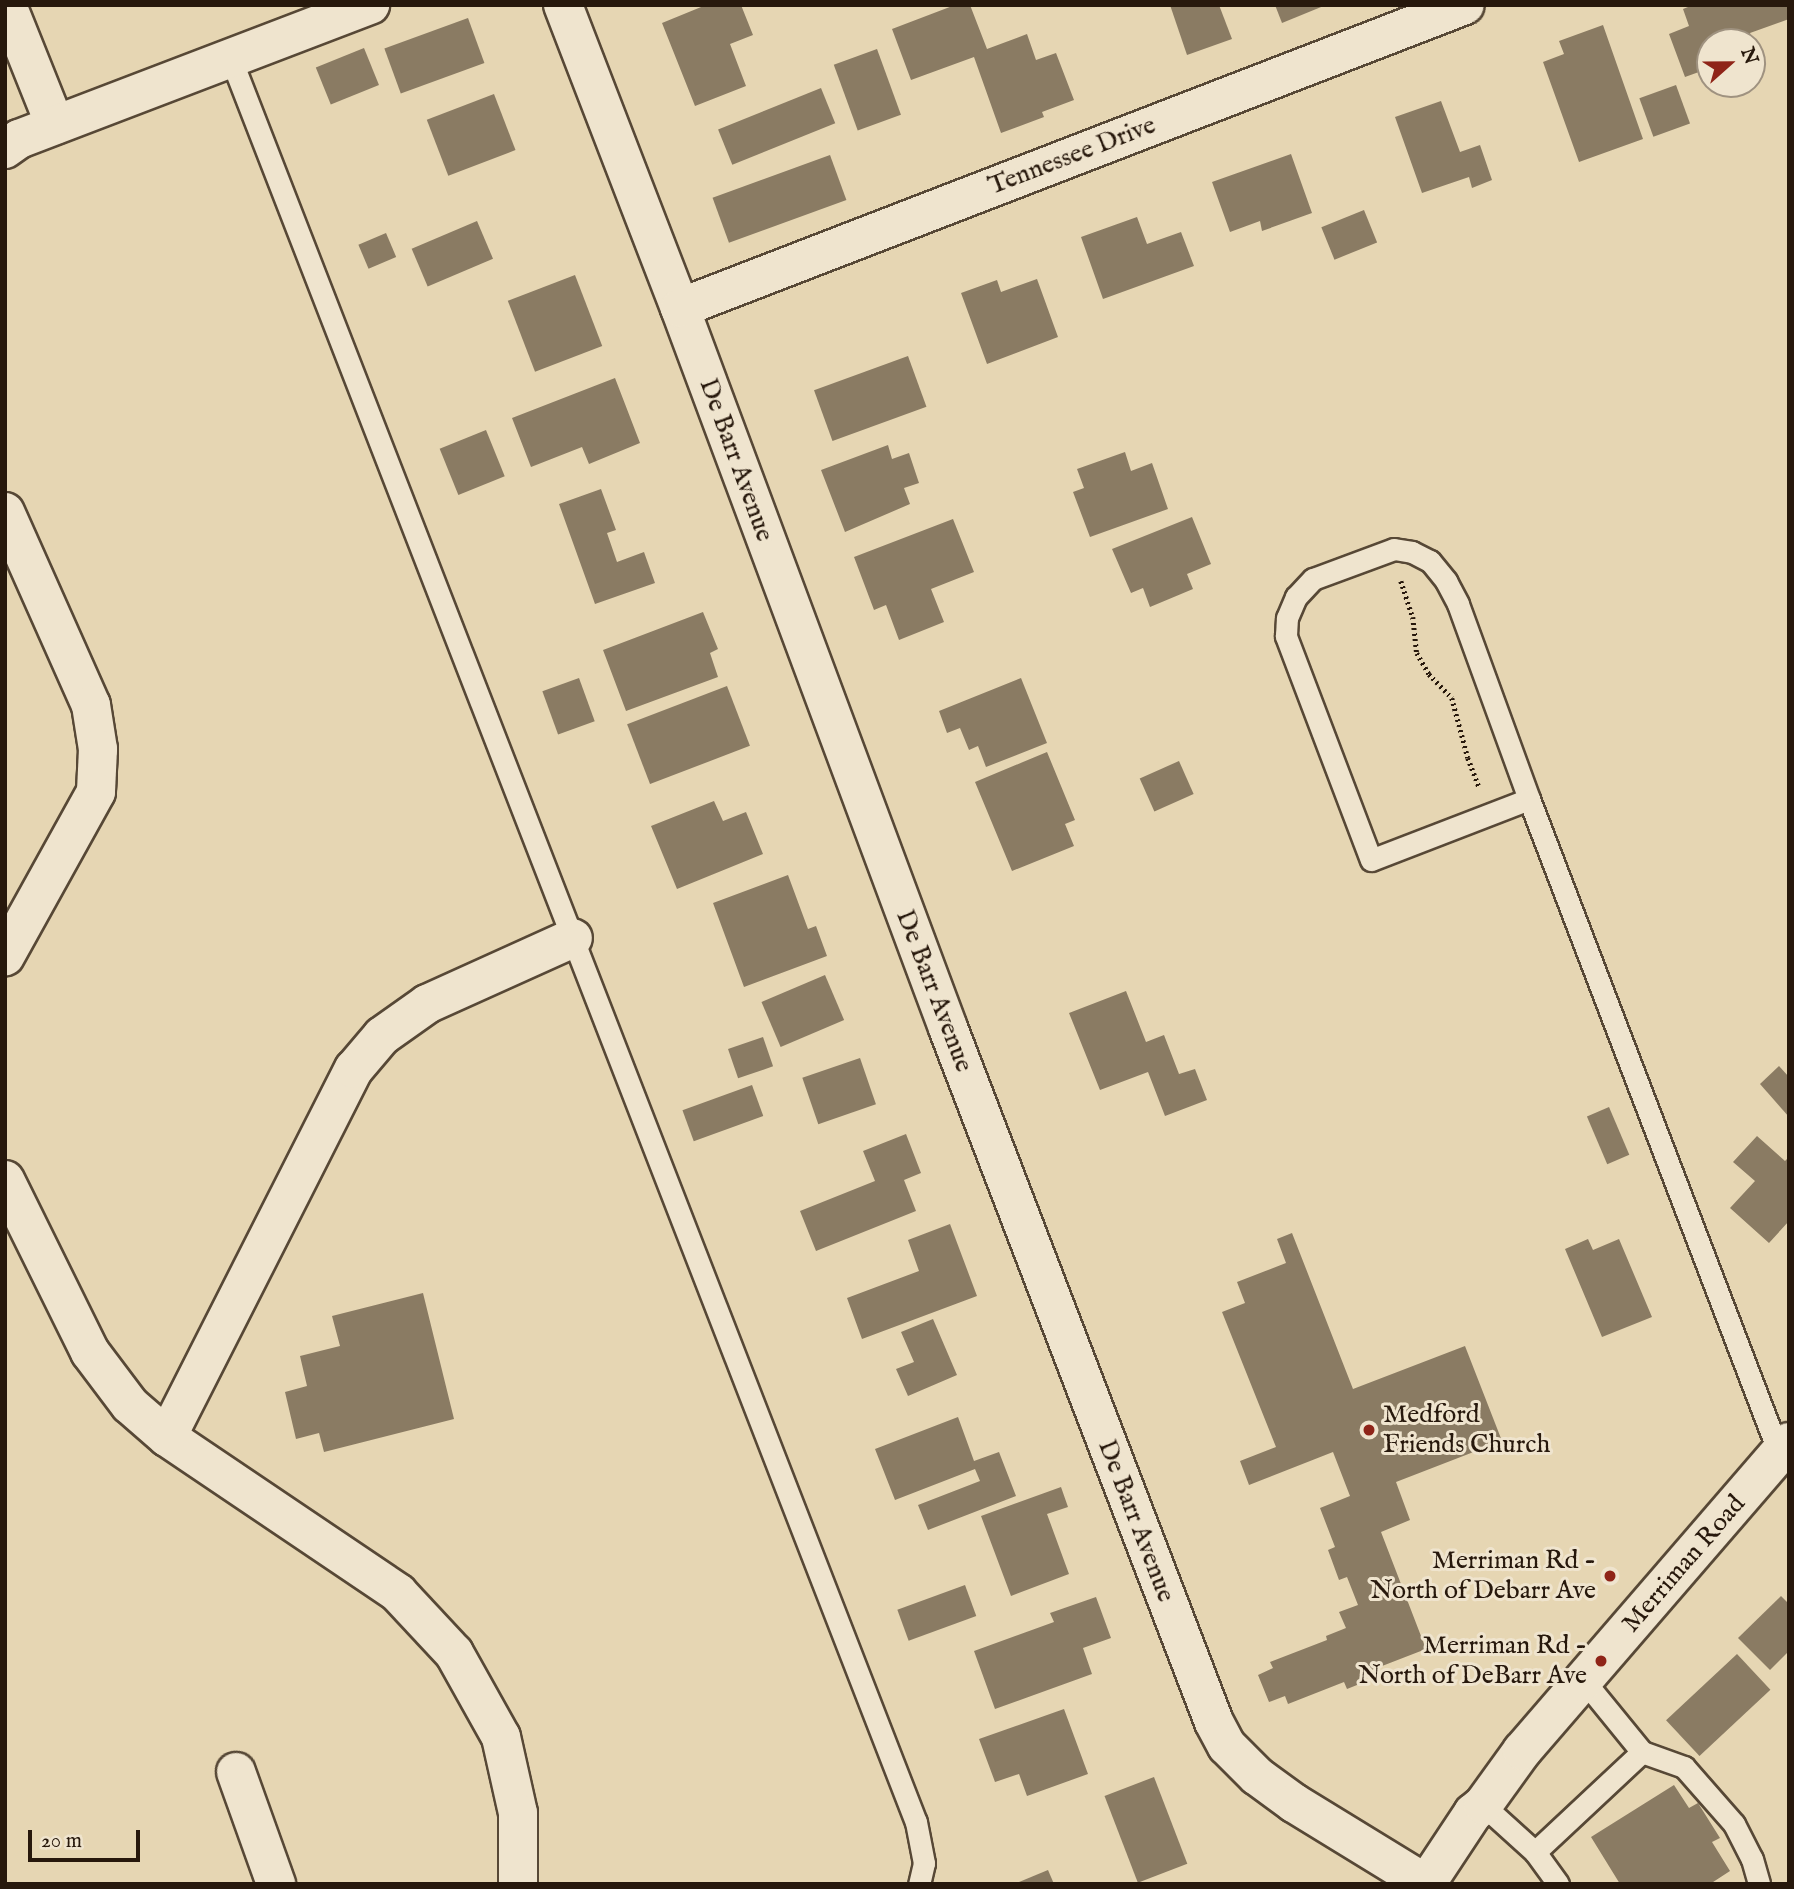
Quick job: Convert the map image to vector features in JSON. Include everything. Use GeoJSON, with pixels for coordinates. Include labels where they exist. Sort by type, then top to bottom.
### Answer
{"type":"FeatureCollection","features":[{"type":"Feature","properties":{"kind":"street"},"geometry":{"type":"LineString","coordinates":[[7,5],[55,125]]}},
{"type":"Feature","properties":{"kind":"street"},"geometry":{"type":"LineString","coordinates":[[5,149],[19,139],[370,5]]}},
{"type":"Feature","properties":{"kind":"street","name":"De Barr Avenue"},"geometry":{"type":"LineString","coordinates":[[563,5],[680,308],[948,1028],[1214,1722],[1227,1746],[1257,1776],[1294,1803],[1426,1884]]}},
{"type":"Feature","properties":{"kind":"street","name":"Tennessee Drive"},"geometry":{"type":"LineString","coordinates":[[680,308],[1465,5]]}},
{"type":"Feature","properties":{"kind":"street"},"geometry":{"type":"LineString","coordinates":[[5,512],[91,705],[98,749],[96,792],[5,956]]}},
{"type":"Feature","properties":{"kind":"street"},"geometry":{"type":"LineString","coordinates":[[167,1437],[354,1069],[382,1036],[427,1004],[573,938]]}},
{"type":"Feature","properties":{"kind":"street"},"geometry":{"type":"LineString","coordinates":[[5,1180],[90,1352],[130,1405],[167,1437],[398,1593],[454,1653],[501,1737],[518,1813],[518,1884]]}},
{"type":"Feature","properties":{"kind":"street","name":"Merriman Road"},"geometry":{"type":"LineString","coordinates":[[1426,1884],[1473,1813],[1483,1805],[1499,1780],[1784,1448]]}},
{"type":"Feature","properties":{"kind":"street"},"geometry":{"type":"LineString","coordinates":[[236,1772],[276,1884]]}},
{"type":"Feature","properties":{"kind":"lane"},"geometry":{"type":"LineString","coordinates":[[231,59],[916,1822],[925,1863],[919,1884]]}},
{"type":"Feature","properties":{"kind":"lane"},"geometry":{"type":"LineString","coordinates":[[1529,799],[1371,860],[1286,636],[1296,597],[1313,579],[1394,549],[1412,552],[1430,561],[1447,581],[1529,799],[1784,1448]]}},
{"type":"Feature","properties":{"kind":"lane"},"geometry":{"type":"LineString","coordinates":[[1584,1681],[1642,1752],[1684,1767],[1718,1805],[1734,1824],[1752,1859],[1759,1884]]}},
{"type":"Feature","properties":{"kind":"lane"},"geometry":{"type":"LineString","coordinates":[[1535,1852],[1642,1752]]}},
{"type":"Feature","properties":{"kind":"lane"},"geometry":{"type":"LineString","coordinates":[[1483,1805],[1535,1852],[1558,1884]]}},
{"type":"Feature","properties":{"kind":"path"},"geometry":{"type":"LineString","coordinates":[[1394,549],[1413,617],[1417,653],[1429,674],[1452,698],[1468,758],[1490,814]]}},
{"type":"Feature","properties":{"kind":"building"},"geometry":{"type":"Polygon","coordinates":[[[706,5],[741,5],[753,35],[730,44],[746,86],[695,106],[662,23],[706,5]]]}},
{"type":"Feature","properties":{"kind":"building"},"geometry":{"type":"Polygon","coordinates":[[[955,5],[970,5],[987,49],[1027,34],[1036,60],[1056,53],[1074,100],[1042,112],[1044,117],[1001,133],[974,57],[911,80],[892,29],[955,5]]]}},
{"type":"Feature","properties":{"kind":"building"},"geometry":{"type":"Polygon","coordinates":[[[1170,5],[1219,5],[1232,39],[1187,55],[1170,5]]]}},
{"type":"Feature","properties":{"kind":"building"},"geometry":{"type":"Polygon","coordinates":[[[1275,5],[1326,5],[1282,23],[1275,5]]]}},
{"type":"Feature","properties":{"kind":"building"},"geometry":{"type":"Polygon","coordinates":[[[1693,5],[1788,5],[1789,19],[1764,28],[1696,28],[1696,73],[1685,77],[1669,34],[1689,26],[1683,9],[1693,5]]]}},
{"type":"Feature","properties":{"kind":"building"},"geometry":{"type":"Polygon","coordinates":[[[468,18],[484,63],[401,94],[384,48],[468,18]]]}},
{"type":"Feature","properties":{"kind":"building"},"geometry":{"type":"Polygon","coordinates":[[[1603,25],[1643,139],[1579,162],[1543,62],[1564,54],[1559,41],[1603,25]]]}},
{"type":"Feature","properties":{"kind":"building"},"geometry":{"type":"Polygon","coordinates":[[[364,48],[379,85],[331,105],[316,67],[364,48]]]}},
{"type":"Feature","properties":{"kind":"building"},"geometry":{"type":"Polygon","coordinates":[[[877,49],[901,115],[858,131],[834,65],[877,49]]]}},
{"type":"Feature","properties":{"kind":"building"},"geometry":{"type":"Polygon","coordinates":[[[1676,85],[1690,124],[1653,137],[1639,98],[1676,85]]]}},
{"type":"Feature","properties":{"kind":"building"},"geometry":{"type":"Polygon","coordinates":[[[821,88],[835,123],[732,165],[718,130],[821,88]]]}},
{"type":"Feature","properties":{"kind":"building"},"geometry":{"type":"Polygon","coordinates":[[[494,94],[516,150],[448,176],[427,120],[494,94]]]}},
{"type":"Feature","properties":{"kind":"building"},"geometry":{"type":"Polygon","coordinates":[[[1441,101],[1460,152],[1480,145],[1492,180],[1472,188],[1469,177],[1422,193],[1395,117],[1441,101]]]}},
{"type":"Feature","properties":{"kind":"building"},"geometry":{"type":"Polygon","coordinates":[[[1291,154],[1312,213],[1262,231],[1260,221],[1230,232],[1212,182],[1291,154]]]}},
{"type":"Feature","properties":{"kind":"building"},"geometry":{"type":"Polygon","coordinates":[[[830,155],[846,200],[729,243],[713,198],[830,155]]]}},
{"type":"Feature","properties":{"kind":"building"},"geometry":{"type":"Polygon","coordinates":[[[1364,210],[1377,242],[1334,260],[1321,227],[1364,210]]]}},
{"type":"Feature","properties":{"kind":"building"},"geometry":{"type":"Polygon","coordinates":[[[1137,217],[1147,244],[1181,232],[1194,266],[1103,299],[1081,237],[1137,217]]]}},
{"type":"Feature","properties":{"kind":"building"},"geometry":{"type":"Polygon","coordinates":[[[477,221],[493,259],[428,286],[412,249],[477,221]]]}},
{"type":"Feature","properties":{"kind":"building"},"geometry":{"type":"Polygon","coordinates":[[[386,233],[396,257],[369,269],[358,245],[386,233]]]}},
{"type":"Feature","properties":{"kind":"building"},"geometry":{"type":"Polygon","coordinates":[[[575,275],[602,346],[535,372],[508,301],[575,275]]]}},
{"type":"Feature","properties":{"kind":"building"},"geometry":{"type":"Polygon","coordinates":[[[1037,279],[1058,337],[987,364],[961,293],[997,280],[1001,292],[1037,279]]]}},
{"type":"Feature","properties":{"kind":"building"},"geometry":{"type":"Polygon","coordinates":[[[908,356],[926,407],[832,441],[814,390],[908,356]]]}},
{"type":"Feature","properties":{"kind":"building"},"geometry":{"type":"Polygon","coordinates":[[[615,378],[640,443],[589,464],[582,447],[531,467],[512,418],[615,378]]]}},
{"type":"Feature","properties":{"kind":"building"},"geometry":{"type":"Polygon","coordinates":[[[486,430],[505,476],[458,495],[440,449],[486,430]]]}},
{"type":"Feature","properties":{"kind":"building"},"geometry":{"type":"Polygon","coordinates":[[[888,445],[892,459],[909,453],[919,483],[904,488],[910,504],[845,532],[821,470],[888,445]]]}},
{"type":"Feature","properties":{"kind":"building"},"geometry":{"type":"Polygon","coordinates":[[[1125,452],[1131,471],[1152,463],[1168,509],[1090,537],[1073,492],[1084,488],[1077,469],[1125,452]]]}},
{"type":"Feature","properties":{"kind":"building"},"geometry":{"type":"Polygon","coordinates":[[[601,489],[616,530],[607,533],[617,562],[644,552],[655,583],[595,604],[559,504],[601,489]]]}},
{"type":"Feature","properties":{"kind":"building"},"geometry":{"type":"Polygon","coordinates":[[[1192,517],[1211,564],[1187,574],[1193,589],[1150,607],[1143,588],[1131,593],[1112,549],[1192,517]]]}},
{"type":"Feature","properties":{"kind":"building"},"geometry":{"type":"Polygon","coordinates":[[[953,519],[974,572],[931,589],[944,622],[899,640],[886,605],[874,610],[854,557],[953,519]]]}},
{"type":"Feature","properties":{"kind":"building"},"geometry":{"type":"Polygon","coordinates":[[[703,612],[718,649],[710,653],[718,677],[626,711],[603,650],[703,612]]]}},
{"type":"Feature","properties":{"kind":"building"},"geometry":{"type":"Polygon","coordinates":[[[579,678],[595,721],[558,735],[542,691],[579,678]]]}},
{"type":"Feature","properties":{"kind":"building"},"geometry":{"type":"Polygon","coordinates":[[[1021,678],[1047,743],[986,767],[978,746],[969,750],[960,728],[947,733],[939,711],[1021,678]]]}},
{"type":"Feature","properties":{"kind":"building"},"geometry":{"type":"Polygon","coordinates":[[[727,686],[750,746],[650,784],[627,724],[727,686]]]}},
{"type":"Feature","properties":{"kind":"building"},"geometry":{"type":"Polygon","coordinates":[[[1047,752],[1075,820],[1065,824],[1074,846],[1012,871],[975,782],[1047,752]]]}},
{"type":"Feature","properties":{"kind":"building"},"geometry":{"type":"Polygon","coordinates":[[[1179,761],[1194,794],[1154,811],[1140,778],[1179,761]]]}},
{"type":"Feature","properties":{"kind":"building"},"geometry":{"type":"Polygon","coordinates":[[[714,801],[723,821],[746,812],[763,854],[677,889],[651,826],[714,801]]]}},
{"type":"Feature","properties":{"kind":"building"},"geometry":{"type":"Polygon","coordinates":[[[788,875],[808,929],[816,926],[827,956],[744,987],[713,903],[788,875]]]}},
{"type":"Feature","properties":{"kind":"building"},"geometry":{"type":"Polygon","coordinates":[[[825,975],[844,1020],[781,1047],[761,1002],[825,975]]]}},
{"type":"Feature","properties":{"kind":"building"},"geometry":{"type":"Polygon","coordinates":[[[1126,991],[1146,1042],[1164,1035],[1179,1074],[1195,1069],[1207,1100],[1165,1116],[1148,1072],[1100,1090],[1069,1013],[1126,991]]]}},
{"type":"Feature","properties":{"kind":"building"},"geometry":{"type":"Polygon","coordinates":[[[763,1037],[773,1066],[738,1078],[728,1049],[763,1037]]]}},
{"type":"Feature","properties":{"kind":"building"},"geometry":{"type":"Polygon","coordinates":[[[860,1058],[876,1104],[818,1124],[802,1078],[860,1058]]]}},
{"type":"Feature","properties":{"kind":"building"},"geometry":{"type":"Polygon","coordinates":[[[1779,1066],[1789,1077],[1789,1117],[1760,1084],[1779,1066]]]}},
{"type":"Feature","properties":{"kind":"building"},"geometry":{"type":"Polygon","coordinates":[[[752,1085],[763,1116],[694,1141],[682,1110],[752,1085]]]}},
{"type":"Feature","properties":{"kind":"building"},"geometry":{"type":"Polygon","coordinates":[[[1609,1107],[1629,1155],[1607,1164],[1587,1116],[1609,1107]]]}},
{"type":"Feature","properties":{"kind":"building"},"geometry":{"type":"Polygon","coordinates":[[[906,1134],[921,1173],[904,1180],[916,1211],[816,1251],[800,1211],[875,1181],[863,1151],[906,1134]]]}},
{"type":"Feature","properties":{"kind":"building"},"geometry":{"type":"Polygon","coordinates":[[[1757,1136],[1785,1161],[1789,1157],[1789,1221],[1769,1243],[1730,1208],[1755,1181],[1733,1162],[1757,1136]]]}},
{"type":"Feature","properties":{"kind":"building"},"geometry":{"type":"Polygon","coordinates":[[[950,1224],[977,1296],[862,1339],[847,1298],[919,1271],[908,1240],[950,1224]]]}},
{"type":"Feature","properties":{"kind":"building"},"geometry":{"type":"Polygon","coordinates":[[[1292,1233],[1353,1389],[1465,1346],[1502,1441],[1396,1482],[1410,1520],[1381,1532],[1426,1649],[1364,1673],[1367,1681],[1347,1689],[1344,1682],[1288,1704],[1285,1696],[1269,1702],[1258,1675],[1273,1668],[1270,1662],[1327,1640],[1326,1636],[1346,1628],[1339,1612],[1358,1605],[1347,1577],[1339,1580],[1328,1550],[1335,1547],[1320,1508],[1350,1496],[1333,1452],[1249,1485],[1240,1461],[1276,1447],[1222,1312],[1245,1303],[1237,1282],[1286,1263],[1277,1239],[1292,1233]]]}},
{"type":"Feature","properties":{"kind":"building"},"geometry":{"type":"Polygon","coordinates":[[[1588,1239],[1593,1250],[1619,1239],[1652,1317],[1602,1337],[1565,1249],[1588,1239]]]}},
{"type":"Feature","properties":{"kind":"building"},"geometry":{"type":"Polygon","coordinates":[[[423,1293],[454,1419],[324,1452],[319,1433],[296,1439],[285,1392],[307,1386],[300,1356],[340,1346],[332,1316],[423,1293]]]}},
{"type":"Feature","properties":{"kind":"building"},"geometry":{"type":"Polygon","coordinates":[[[933,1319],[957,1375],[908,1396],[896,1369],[914,1362],[901,1332],[933,1319]]]}},
{"type":"Feature","properties":{"kind":"building"},"geometry":{"type":"Polygon","coordinates":[[[958,1417],[974,1461],[999,1452],[1016,1496],[928,1530],[918,1505],[980,1481],[975,1469],[895,1500],[875,1449],[958,1417]]]}},
{"type":"Feature","properties":{"kind":"building"},"geometry":{"type":"Polygon","coordinates":[[[1061,1487],[1068,1507],[1047,1514],[1069,1574],[1011,1596],[981,1516],[1061,1487]]]}},
{"type":"Feature","properties":{"kind":"building"},"geometry":{"type":"Polygon","coordinates":[[[965,1585],[976,1616],[909,1641],[897,1610],[965,1585]]]}},
{"type":"Feature","properties":{"kind":"building"},"geometry":{"type":"Polygon","coordinates":[[[1781,1596],[1789,1604],[1789,1651],[1770,1670],[1738,1638],[1781,1596]]]}},
{"type":"Feature","properties":{"kind":"building"},"geometry":{"type":"Polygon","coordinates":[[[1096,1597],[1111,1638],[1083,1648],[1092,1674],[995,1709],[974,1651],[1054,1622],[1050,1613],[1096,1597]]]}},
{"type":"Feature","properties":{"kind":"building"},"geometry":{"type":"Polygon","coordinates":[[[1737,1654],[1770,1690],[1699,1756],[1666,1720],[1737,1654]]]}},
{"type":"Feature","properties":{"kind":"building"},"geometry":{"type":"Polygon","coordinates":[[[1064,1709],[1088,1774],[1027,1796],[1019,1774],[995,1782],[979,1739],[1064,1709]]]}},
{"type":"Feature","properties":{"kind":"building"},"geometry":{"type":"Polygon","coordinates":[[[1154,1777],[1187,1864],[1138,1883],[1105,1796],[1154,1777]]]}},
{"type":"Feature","properties":{"kind":"building"},"geometry":{"type":"Polygon","coordinates":[[[1674,1785],[1689,1808],[1698,1803],[1720,1838],[1712,1842],[1730,1871],[1710,1884],[1620,1884],[1591,1837],[1674,1785]]]}},
{"type":"Feature","properties":{"kind":"building"},"geometry":{"type":"Polygon","coordinates":[[[1048,1870],[1054,1884],[1014,1884],[1048,1870]]]}},
{"type":"Feature","properties":{"kind":"place","name":"Medford Friends Church"},"geometry":{"type":"Point","coordinates":[1369,1430]}},
{"type":"Feature","properties":{"kind":"place","name":"Merriman Rd - North of Debarr Ave"},"geometry":{"type":"Point","coordinates":[1610,1576]}},
{"type":"Feature","properties":{"kind":"place","name":"Merriman Rd - North of DeBarr Ave"},"geometry":{"type":"Point","coordinates":[1601,1661]}}]}
